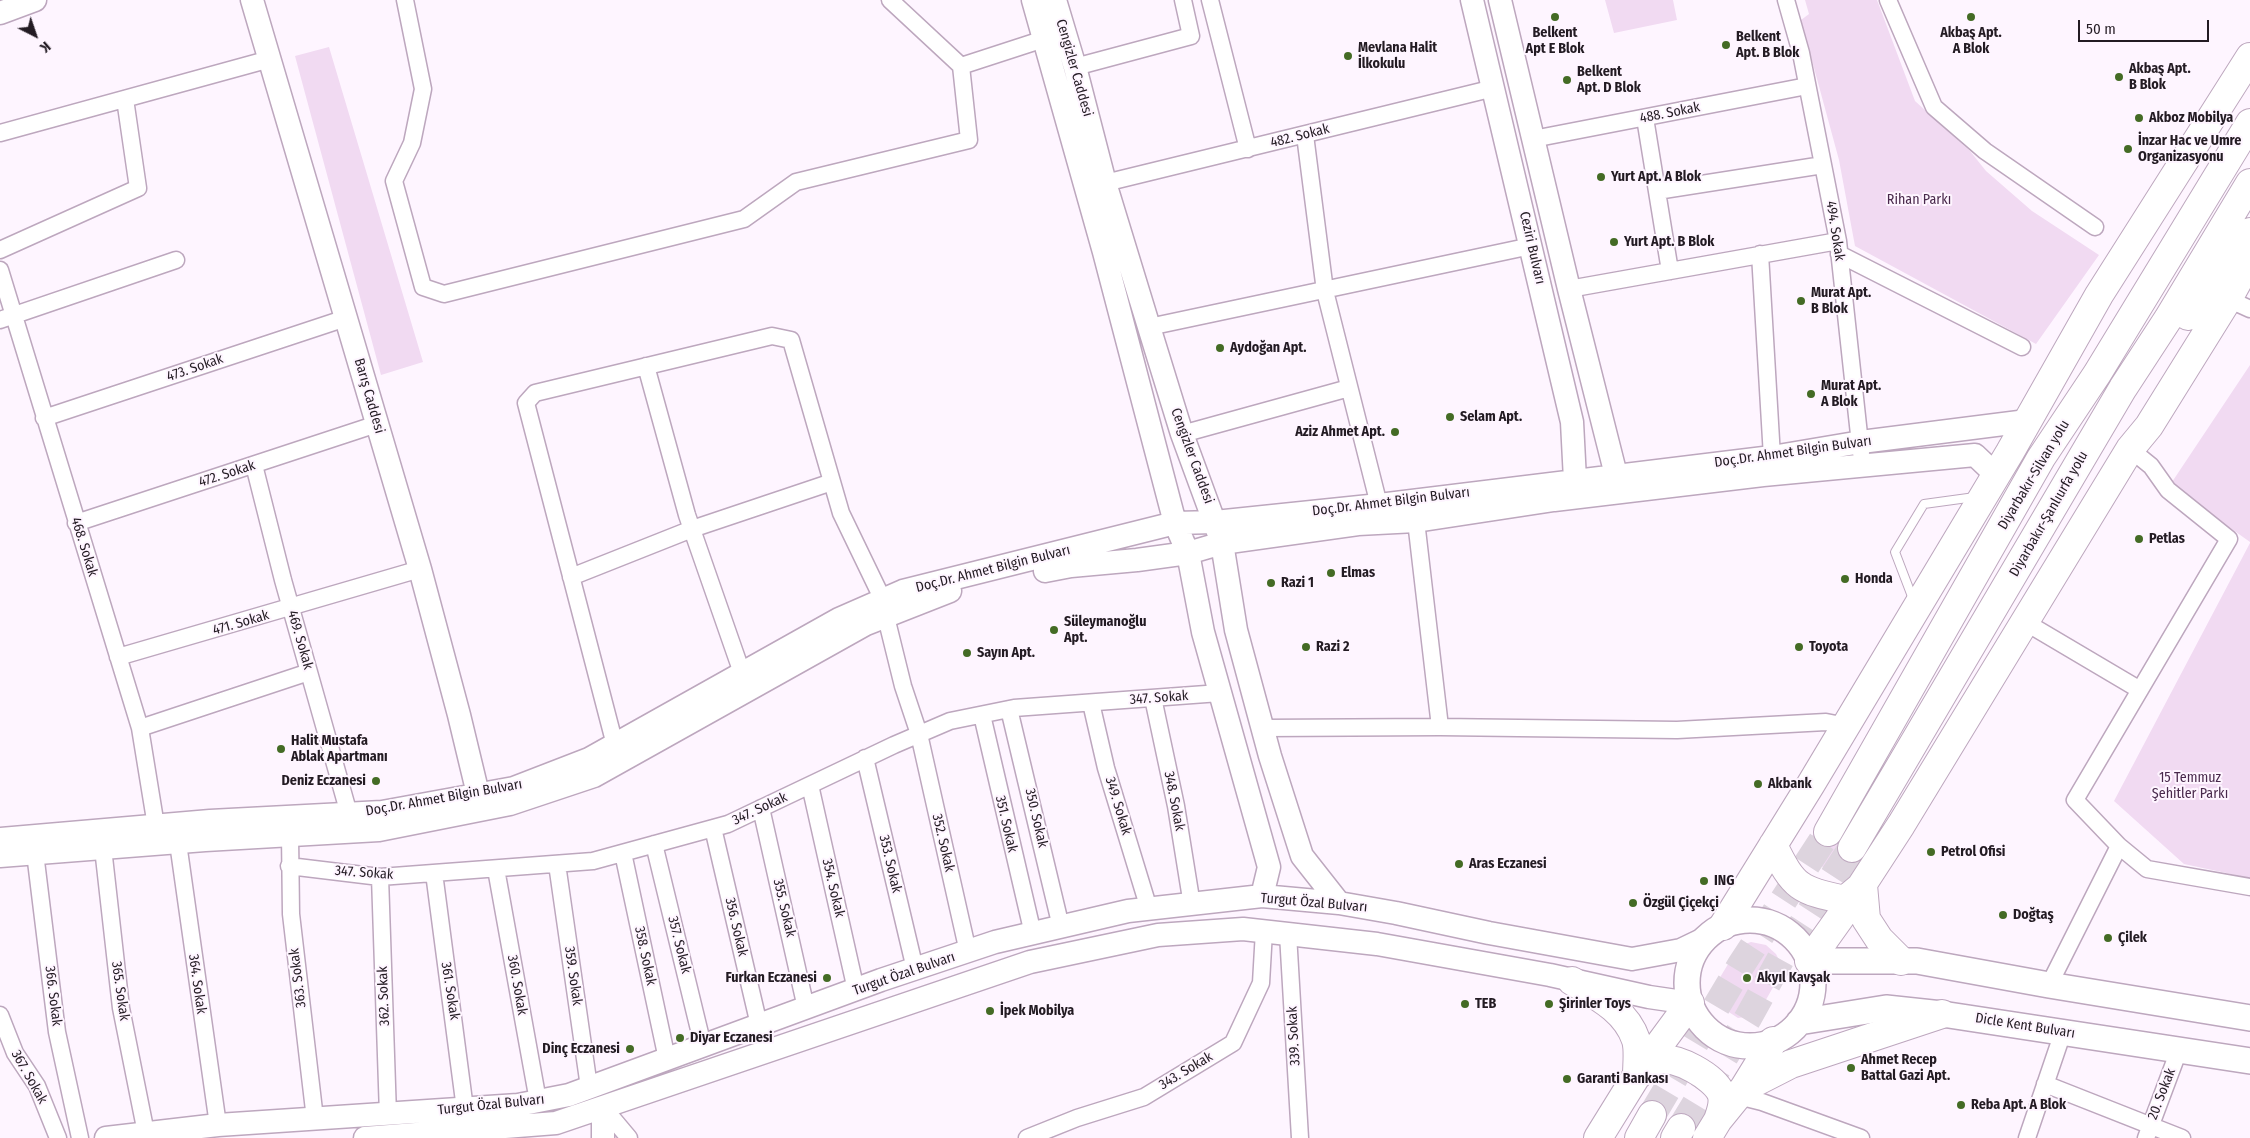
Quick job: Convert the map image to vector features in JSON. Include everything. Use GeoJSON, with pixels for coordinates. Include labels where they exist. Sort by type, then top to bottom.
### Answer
{"type":"FeatureCollection","features":[{"type":"Feature","properties":{"kind":"highway"},"geometry":{"type":"LineString","coordinates":[[1715,932],[1773,845],[1846,726],[2139,228],[2250,57]]}},
{"type":"Feature","properties":{"kind":"highway"},"geometry":{"type":"LineString","coordinates":[[2097,374],[2231,88]]}},
{"type":"Feature","properties":{"kind":"highway","name":"Diyarbakır-Silvan yolu"},"geometry":{"type":"LineString","coordinates":[[1828,832],[2041,458],[2097,374],[2250,123]]}},
{"type":"Feature","properties":{"kind":"highway","name":"Diyarbakır-Şanlıurfa yolu"},"geometry":{"type":"LineString","coordinates":[[1852,848],[2081,459],[2250,183]]}},
{"type":"Feature","properties":{"kind":"highway"},"geometry":{"type":"LineString","coordinates":[[2081,459],[2250,232]]}},
{"type":"Feature","properties":{"kind":"highway"},"geometry":{"type":"LineString","coordinates":[[1809,961],[1863,885],[2130,449],[2239,304],[2250,259]]}},
{"type":"Feature","properties":{"kind":"highway"},"geometry":{"type":"LineString","coordinates":[[1773,845],[1790,876],[1802,888],[1820,895],[1845,900],[1863,885]]}},
{"type":"Feature","properties":{"kind":"highway"},"geometry":{"type":"LineString","coordinates":[[1863,885],[1866,919],[1879,940],[1901,961]]}},
{"type":"Feature","properties":{"kind":"highway"},"geometry":{"type":"LineString","coordinates":[[1572,981],[1608,1002],[1626,1021],[1636,1041],[1637,1075]]}},
{"type":"Feature","properties":{"kind":"highway"},"geometry":{"type":"LineString","coordinates":[[1598,1138],[1637,1075],[1690,1003]]}},
{"type":"Feature","properties":{"kind":"highway"},"geometry":{"type":"LineString","coordinates":[[1741,1092],[1791,1064],[1942,1014]]}},
{"type":"Feature","properties":{"kind":"highway"},"geometry":{"type":"LineString","coordinates":[[1713,1129],[1741,1092],[1773,1041]]}},
{"type":"Feature","properties":{"kind":"highway"},"geometry":{"type":"LineString","coordinates":[[1637,1075],[1658,1060],[1675,1061],[1700,1072],[1721,1092],[1723,1104],[1713,1129]]}},
{"type":"Feature","properties":{"kind":"main road"},"geometry":{"type":"LineString","coordinates":[[0,13],[35,0]]}},
{"type":"Feature","properties":{"kind":"main road","name":"Barış Caddesi"},"geometry":{"type":"LineString","coordinates":[[252,0],[420,569],[478,794]]}},
{"type":"Feature","properties":{"kind":"main road","name":"Cengizler Caddesi"},"geometry":{"type":"LineString","coordinates":[[1032,0],[1104,252],[1176,523],[1188,552],[1203,632],[1269,867],[1262,896]]}},
{"type":"Feature","properties":{"kind":"main road","name":"Cengizler Caddesi"},"geometry":{"type":"LineString","coordinates":[[1055,0],[1075,67],[1105,183],[1149,327],[1182,434],[1222,543],[1236,630],[1270,756],[1302,856],[1339,903]]}},
{"type":"Feature","properties":{"kind":"main road","name":"Ceziri Bulvarı"},"geometry":{"type":"LineString","coordinates":[[1472,0],[1572,422],[1573,489]]}},
{"type":"Feature","properties":{"kind":"main road","name":"Ceziri Bulvarı"},"geometry":{"type":"LineString","coordinates":[[1500,0],[1615,484]]}},
{"type":"Feature","properties":{"kind":"main road","name":"Doç.Dr. Ahmet Bilgin Bulvarı"},"geometry":{"type":"LineString","coordinates":[[0,856],[378,830],[510,804],[594,776],[866,624],[884,608],[922,586],[1176,523],[1215,522],[1615,484],[1861,442],[2027,421]]}},
{"type":"Feature","properties":{"kind":"main road","name":"Doç.Dr. Ahmet Bilgin Bulvarı"},"geometry":{"type":"LineString","coordinates":[[1615,484],[1763,475],[1975,455],[1989,485]]}},
{"type":"Feature","properties":{"kind":"main road","name":"Doç.Dr. Ahmet Bilgin Bulvarı"},"geometry":{"type":"LineString","coordinates":[[0,839],[156,826],[382,812],[514,788],[589,759],[839,619],[953,590],[1071,566],[1137,560],[1188,552],[1222,543],[1358,524],[1416,522],[1573,489]]}},
{"type":"Feature","properties":{"kind":"main road","name":"Turgut Özal Bulvarı"},"geometry":{"type":"LineString","coordinates":[[106,1138],[218,1125],[518,1105],[569,1095],[914,969],[1033,934],[1149,909],[1262,896],[1339,903],[1632,959],[1680,950],[1715,932]]}},
{"type":"Feature","properties":{"kind":"main road"},"geometry":{"type":"LineString","coordinates":[[1757,920],[1774,925],[1789,933],[1801,946],[1809,961],[1813,982],[1809,1003],[1799,1022],[1788,1033],[1773,1041],[1744,1046],[1730,1043],[1717,1037],[1705,1028],[1696,1016],[1690,1003],[1687,987],[1688,970],[1694,955],[1715,932],[1740,921],[1757,920]]}},
{"type":"Feature","properties":{"kind":"main road","name":"Turgut Özal Bulvarı"},"geometry":{"type":"LineString","coordinates":[[365,1138],[556,1123],[1030,962],[1158,935],[1243,929],[1377,944],[1572,981],[1649,998],[1690,1003]]}},
{"type":"Feature","properties":{"kind":"main road"},"geometry":{"type":"LineString","coordinates":[[1809,961],[1917,960],[2049,985],[2250,1018]]}},
{"type":"Feature","properties":{"kind":"main road","name":"Dicle Kent Bulvarı"},"geometry":{"type":"LineString","coordinates":[[1799,1022],[1886,1008],[1942,1014],[2250,1061]]}},
{"type":"Feature","properties":{"kind":"main road"},"geometry":{"type":"LineString","coordinates":[[603,1138],[604,1107]]}},
{"type":"Feature","properties":{"kind":"street"},"geometry":{"type":"LineString","coordinates":[[405,0],[424,88],[412,143],[394,181],[423,287],[444,294],[744,219],[796,182],[969,140],[961,66],[890,0]]}},
{"type":"Feature","properties":{"kind":"street"},"geometry":{"type":"LineString","coordinates":[[1075,67],[1191,36],[1183,0]]}},
{"type":"Feature","properties":{"kind":"street"},"geometry":{"type":"LineString","coordinates":[[1210,0],[1248,149]]}},
{"type":"Feature","properties":{"kind":"street","name":"494. Sokak"},"geometry":{"type":"LineString","coordinates":[[1786,0],[1807,86],[1839,247],[1861,442],[1860,466]]}},
{"type":"Feature","properties":{"kind":"street"},"geometry":{"type":"LineString","coordinates":[[1888,0],[1934,107],[1985,151],[2095,227]]}},
{"type":"Feature","properties":{"kind":"street"},"geometry":{"type":"LineString","coordinates":[[961,66],[1044,39]]}},
{"type":"Feature","properties":{"kind":"street"},"geometry":{"type":"LineString","coordinates":[[0,133],[270,59]]}},
{"type":"Feature","properties":{"kind":"street","name":"488. Sokak"},"geometry":{"type":"LineString","coordinates":[[1533,140],[1807,86]]}},
{"type":"Feature","properties":{"kind":"street","name":"482. Sokak"},"geometry":{"type":"LineString","coordinates":[[1105,183],[1494,88]]}},
{"type":"Feature","properties":{"kind":"street"},"geometry":{"type":"LineString","coordinates":[[0,250],[138,188],[125,99]]}},
{"type":"Feature","properties":{"kind":"street"},"geometry":{"type":"LineString","coordinates":[[1645,118],[1670,271]]}},
{"type":"Feature","properties":{"kind":"street"},"geometry":{"type":"LineString","coordinates":[[1305,135],[1324,291],[1379,505]]}},
{"type":"Feature","properties":{"kind":"street"},"geometry":{"type":"LineString","coordinates":[[1657,191],[1823,165]]}},
{"type":"Feature","properties":{"kind":"street"},"geometry":{"type":"LineString","coordinates":[[1149,327],[1531,246]]}},
{"type":"Feature","properties":{"kind":"street"},"geometry":{"type":"LineString","coordinates":[[1569,289],[1760,254],[1839,247],[2022,347]]}},
{"type":"Feature","properties":{"kind":"street"},"geometry":{"type":"LineString","coordinates":[[1760,254],[1772,457]]}},
{"type":"Feature","properties":{"kind":"street"},"geometry":{"type":"LineString","coordinates":[[7,317],[176,260]]}},
{"type":"Feature","properties":{"kind":"street","name":"468. Sokak"},"geometry":{"type":"LineString","coordinates":[[0,270],[7,317],[44,418],[140,728],[156,826]]}},
{"type":"Feature","properties":{"kind":"street","name":"473. Sokak"},"geometry":{"type":"LineString","coordinates":[[44,418],[346,318]]}},
{"type":"Feature","properties":{"kind":"street","name":"352. Sokak"},"geometry":{"type":"LineString","coordinates":[[646,366],[772,336],[791,340],[841,513],[884,608],[903,686],[919,734],[968,952]]}},
{"type":"Feature","properties":{"kind":"street"},"geometry":{"type":"LineString","coordinates":[[615,745],[526,403],[535,393],[646,366],[692,529],[742,673]]}},
{"type":"Feature","properties":{"kind":"street"},"geometry":{"type":"LineString","coordinates":[[1182,434],[1349,388]]}},
{"type":"Feature","properties":{"kind":"street","name":"472. Sokak"},"geometry":{"type":"LineString","coordinates":[[76,523],[377,424]]}},
{"type":"Feature","properties":{"kind":"street"},"geometry":{"type":"LineString","coordinates":[[2130,449],[2151,466],[2168,490],[2229,539],[2075,800],[2120,846],[2147,869],[2250,887]]}},
{"type":"Feature","properties":{"kind":"street","name":"469. Sokak"},"geometry":{"type":"LineString","coordinates":[[254,465],[291,608],[349,814]]}},
{"type":"Feature","properties":{"kind":"street"},"geometry":{"type":"LineString","coordinates":[[571,577],[692,529],[832,482]]}},
{"type":"Feature","properties":{"kind":"street"},"geometry":{"type":"LineString","coordinates":[[1416,522],[1440,727]]}},
{"type":"Feature","properties":{"kind":"street","name":"471. Sokak"},"geometry":{"type":"LineString","coordinates":[[118,657],[420,569]]}},
{"type":"Feature","properties":{"kind":"street"},"geometry":{"type":"LineString","coordinates":[[2025,622],[2140,690]]}},
{"type":"Feature","properties":{"kind":"street"},"geometry":{"type":"LineString","coordinates":[[140,728],[309,672]]}},
{"type":"Feature","properties":{"kind":"street","name":"347. Sokak"},"geometry":{"type":"LineString","coordinates":[[289,866],[380,877],[593,861],[728,824],[866,758],[950,721],[1009,709],[1220,693]]}},
{"type":"Feature","properties":{"kind":"street","name":"348. Sokak"},"geometry":{"type":"LineString","coordinates":[[1153,698],[1176,806],[1192,905]]}},
{"type":"Feature","properties":{"kind":"street","name":"349. Sokak"},"geometry":{"type":"LineString","coordinates":[[1091,703],[1106,768],[1149,909]]}},
{"type":"Feature","properties":{"kind":"street","name":"350. Sokak"},"geometry":{"type":"LineString","coordinates":[[1009,709],[1061,927]]}},
{"type":"Feature","properties":{"kind":"street","name":"351. Sokak"},"geometry":{"type":"LineString","coordinates":[[982,715],[1033,934]]}},
{"type":"Feature","properties":{"kind":"street"},"geometry":{"type":"LineString","coordinates":[[1263,728],[1440,727],[1677,730],[1826,722],[1846,726]]}},
{"type":"Feature","properties":{"kind":"street","name":"353. Sokak"},"geometry":{"type":"LineString","coordinates":[[866,758],[914,969]]}},
{"type":"Feature","properties":{"kind":"street","name":"354. Sokak"},"geometry":{"type":"LineString","coordinates":[[810,785],[856,990]]}},
{"type":"Feature","properties":{"kind":"street","name":"355. Sokak"},"geometry":{"type":"LineString","coordinates":[[761,808],[806,1008]]}},
{"type":"Feature","properties":{"kind":"street","name":"356. Sokak"},"geometry":{"type":"LineString","coordinates":[[713,828],[759,1025]]}},
{"type":"Feature","properties":{"kind":"street","name":"363. Sokak"},"geometry":{"type":"LineString","coordinates":[[290,835],[291,914],[315,1120]]}},
{"type":"Feature","properties":{"kind":"street","name":"364. Sokak"},"geometry":{"type":"LineString","coordinates":[[178,843],[218,1125]]}},
{"type":"Feature","properties":{"kind":"street","name":"357. Sokak"},"geometry":{"type":"LineString","coordinates":[[654,844],[703,1046]]}},
{"type":"Feature","properties":{"kind":"street"},"geometry":{"type":"LineString","coordinates":[[2049,985],[2120,846]]}},
{"type":"Feature","properties":{"kind":"street","name":"365. Sokak"},"geometry":{"type":"LineString","coordinates":[[103,848],[121,1008],[146,1134]]}},
{"type":"Feature","properties":{"kind":"street","name":"366. Sokak"},"geometry":{"type":"LineString","coordinates":[[36,853],[57,1032],[80,1138]]}},
{"type":"Feature","properties":{"kind":"street","name":"358. Sokak"},"geometry":{"type":"LineString","coordinates":[[623,853],[667,1059]]}},
{"type":"Feature","properties":{"kind":"street","name":"359. Sokak"},"geometry":{"type":"LineString","coordinates":[[557,864],[589,1087]]}},
{"type":"Feature","properties":{"kind":"street","name":"360. Sokak"},"geometry":{"type":"LineString","coordinates":[[496,869],[538,1101]]}},
{"type":"Feature","properties":{"kind":"street","name":"361. Sokak"},"geometry":{"type":"LineString","coordinates":[[434,873],[465,1109]]}},
{"type":"Feature","properties":{"kind":"street","name":"362. Sokak"},"geometry":{"type":"LineString","coordinates":[[380,877],[388,1115]]}},
{"type":"Feature","properties":{"kind":"street","name":"343. Sokak"},"geometry":{"type":"LineString","coordinates":[[1027,1138],[1077,1118],[1144,1097],[1233,1043],[1261,983],[1264,931]]}},
{"type":"Feature","properties":{"kind":"street","name":"339. Sokak"},"geometry":{"type":"LineString","coordinates":[[1288,934],[1300,1138]]}},
{"type":"Feature","properties":{"kind":"street","name":"367. Sokak"},"geometry":{"type":"LineString","coordinates":[[0,1015],[15,1054],[37,1086],[58,1138]]}},
{"type":"Feature","properties":{"kind":"street"},"geometry":{"type":"LineString","coordinates":[[2027,1138],[2062,1032]]}},
{"type":"Feature","properties":{"kind":"street","name":"20. Sokak"},"geometry":{"type":"LineString","coordinates":[[2148,1132],[2180,1050]]}},
{"type":"Feature","properties":{"kind":"street"},"geometry":{"type":"LineString","coordinates":[[2045,1084],[2148,1132],[2182,1138]]}},
{"type":"Feature","properties":{"kind":"street"},"geometry":{"type":"LineString","coordinates":[[1741,1092],[1762,1102],[1861,1138]]}},
{"type":"Feature","properties":{"kind":"street"},"geometry":{"type":"LineString","coordinates":[[604,1107],[629,1138]]}},
{"type":"Feature","properties":{"kind":"lane"},"geometry":{"type":"LineString","coordinates":[[1916,608],[1895,552],[1924,504],[1989,485]]}},
{"type":"Feature","properties":{"kind":"green space"},"geometry":{"type":"Polygon","coordinates":[[[1605,0],[1673,0],[1677,20],[1614,33],[1605,0]]]}},
{"type":"Feature","properties":{"kind":"green space","name":"Rihan Parkı"},"geometry":{"type":"Polygon","coordinates":[[[1805,0],[1877,0],[1915,101],[1970,151],[1986,171],[2032,211],[2099,255],[2036,344],[1855,246],[1839,160],[1801,20],[1809,14],[1805,0]]]}},
{"type":"Feature","properties":{"kind":"green space"},"geometry":{"type":"Polygon","coordinates":[[[329,47],[423,362],[381,375],[295,56],[329,47]]]}},
{"type":"Feature","properties":{"kind":"green space"},"geometry":{"type":"Polygon","coordinates":[[[2250,365],[2250,542],[2170,485],[2250,365]]]}},
{"type":"Feature","properties":{"kind":"green space","name":"15 Temmuz Şehitler Parkı"},"geometry":{"type":"Polygon","coordinates":[[[2250,543],[2250,878],[2184,864],[2114,801],[2250,543]]]}},
{"type":"Feature","properties":{"kind":"green space"},"geometry":{"type":"Polygon","coordinates":[[[1817,828],[1872,859],[1859,871],[1848,876],[1832,874],[1820,864],[1811,849],[1809,841],[1817,828]]]}},
{"type":"Feature","properties":{"kind":"green space"},"geometry":{"type":"Polygon","coordinates":[[[1751,942],[1766,945],[1776,954],[1781,964],[1780,975],[1759,1012],[1752,1016],[1738,1018],[1721,1007],[1717,999],[1716,984],[1739,946],[1751,942]]]}},
{"type":"Feature","properties":{"kind":"tunnel"},"geometry":{"type":"LineString","coordinates":[[1652,1115],[1741,965],[1828,832]]}},
{"type":"Feature","properties":{"kind":"tunnel"},"geometry":{"type":"LineString","coordinates":[[1681,1128],[1748,1018],[1785,951],[1852,848]]}},
{"type":"Feature","properties":{"kind":"place","name":"Belkent Apt E Blok"},"geometry":{"type":"Point","coordinates":[1555,17]}},
{"type":"Feature","properties":{"kind":"place","name":"Akbaş Apt. A Blok"},"geometry":{"type":"Point","coordinates":[1971,17]}},
{"type":"Feature","properties":{"kind":"place","name":"Belkent Apt. B Blok"},"geometry":{"type":"Point","coordinates":[1726,45]}},
{"type":"Feature","properties":{"kind":"place","name":"Mevlana Halit İlkokulu"},"geometry":{"type":"Point","coordinates":[1348,56]}},
{"type":"Feature","properties":{"kind":"place","name":"Akbaş Apt. B Blok"},"geometry":{"type":"Point","coordinates":[2119,77]}},
{"type":"Feature","properties":{"kind":"place","name":"Belkent Apt. D Blok"},"geometry":{"type":"Point","coordinates":[1567,80]}},
{"type":"Feature","properties":{"kind":"place","name":"Akboz Mobilya"},"geometry":{"type":"Point","coordinates":[2139,118]}},
{"type":"Feature","properties":{"kind":"place","name":"İnzar Hac ve Umre Organizasyonu"},"geometry":{"type":"Point","coordinates":[2128,149]}},
{"type":"Feature","properties":{"kind":"place","name":"Yurt Apt. A Blok"},"geometry":{"type":"Point","coordinates":[1601,177]}},
{"type":"Feature","properties":{"kind":"place","name":"Yurt Apt. B Blok"},"geometry":{"type":"Point","coordinates":[1614,242]}},
{"type":"Feature","properties":{"kind":"place","name":"Murat Apt. B Blok"},"geometry":{"type":"Point","coordinates":[1801,301]}},
{"type":"Feature","properties":{"kind":"place","name":"Aydoğan Apt."},"geometry":{"type":"Point","coordinates":[1220,348]}},
{"type":"Feature","properties":{"kind":"place","name":"Murat Apt. A Blok"},"geometry":{"type":"Point","coordinates":[1811,394]}},
{"type":"Feature","properties":{"kind":"place","name":"Selam Apt."},"geometry":{"type":"Point","coordinates":[1450,417]}},
{"type":"Feature","properties":{"kind":"place","name":"Aziz Ahmet Apt."},"geometry":{"type":"Point","coordinates":[1395,432]}},
{"type":"Feature","properties":{"kind":"place","name":"Petlas"},"geometry":{"type":"Point","coordinates":[2139,539]}},
{"type":"Feature","properties":{"kind":"place","name":"Elmas"},"geometry":{"type":"Point","coordinates":[1331,573]}},
{"type":"Feature","properties":{"kind":"place","name":"Honda"},"geometry":{"type":"Point","coordinates":[1845,579]}},
{"type":"Feature","properties":{"kind":"place","name":"Razi 1"},"geometry":{"type":"Point","coordinates":[1271,583]}},
{"type":"Feature","properties":{"kind":"place","name":"Süleymanoğlu Apt."},"geometry":{"type":"Point","coordinates":[1054,630]}},
{"type":"Feature","properties":{"kind":"place","name":"Razi 2"},"geometry":{"type":"Point","coordinates":[1306,647]}},
{"type":"Feature","properties":{"kind":"place","name":"Toyota"},"geometry":{"type":"Point","coordinates":[1799,647]}},
{"type":"Feature","properties":{"kind":"place","name":"Sayın Apt."},"geometry":{"type":"Point","coordinates":[967,653]}},
{"type":"Feature","properties":{"kind":"place","name":"Halit Mustafa Ablak Apartmanı"},"geometry":{"type":"Point","coordinates":[281,749]}},
{"type":"Feature","properties":{"kind":"place","name":"Deniz Eczanesi"},"geometry":{"type":"Point","coordinates":[376,781]}},
{"type":"Feature","properties":{"kind":"place","name":"Akbank"},"geometry":{"type":"Point","coordinates":[1758,784]}},
{"type":"Feature","properties":{"kind":"place","name":"Petrol Ofisi"},"geometry":{"type":"Point","coordinates":[1931,852]}},
{"type":"Feature","properties":{"kind":"place","name":"Aras Eczanesi"},"geometry":{"type":"Point","coordinates":[1459,864]}},
{"type":"Feature","properties":{"kind":"place","name":"ING"},"geometry":{"type":"Point","coordinates":[1704,881]}},
{"type":"Feature","properties":{"kind":"place","name":"Özgül Çiçekçi"},"geometry":{"type":"Point","coordinates":[1633,903]}},
{"type":"Feature","properties":{"kind":"place","name":"Doğtaş"},"geometry":{"type":"Point","coordinates":[2003,915]}},
{"type":"Feature","properties":{"kind":"place","name":"Çilek"},"geometry":{"type":"Point","coordinates":[2108,938]}},
{"type":"Feature","properties":{"kind":"place","name":"Furkan Eczanesi"},"geometry":{"type":"Point","coordinates":[827,978]}},
{"type":"Feature","properties":{"kind":"place","name":"Akyıl Kavşak"},"geometry":{"type":"Point","coordinates":[1747,978]}},
{"type":"Feature","properties":{"kind":"place","name":"TEB"},"geometry":{"type":"Point","coordinates":[1465,1004]}},
{"type":"Feature","properties":{"kind":"place","name":"Şirinler Toys"},"geometry":{"type":"Point","coordinates":[1549,1004]}},
{"type":"Feature","properties":{"kind":"place","name":"İpek Mobilya"},"geometry":{"type":"Point","coordinates":[990,1011]}},
{"type":"Feature","properties":{"kind":"place","name":"Diyar Eczanesi"},"geometry":{"type":"Point","coordinates":[680,1038]}},
{"type":"Feature","properties":{"kind":"place","name":"Dinç Eczanesi"},"geometry":{"type":"Point","coordinates":[630,1049]}},
{"type":"Feature","properties":{"kind":"place","name":"Ahmet Recep Battal Gazi Apt."},"geometry":{"type":"Point","coordinates":[1851,1068]}},
{"type":"Feature","properties":{"kind":"place","name":"Garanti Bankası"},"geometry":{"type":"Point","coordinates":[1567,1079]}},
{"type":"Feature","properties":{"kind":"place","name":"Reba Apt. A Blok"},"geometry":{"type":"Point","coordinates":[1961,1105]}}]}
